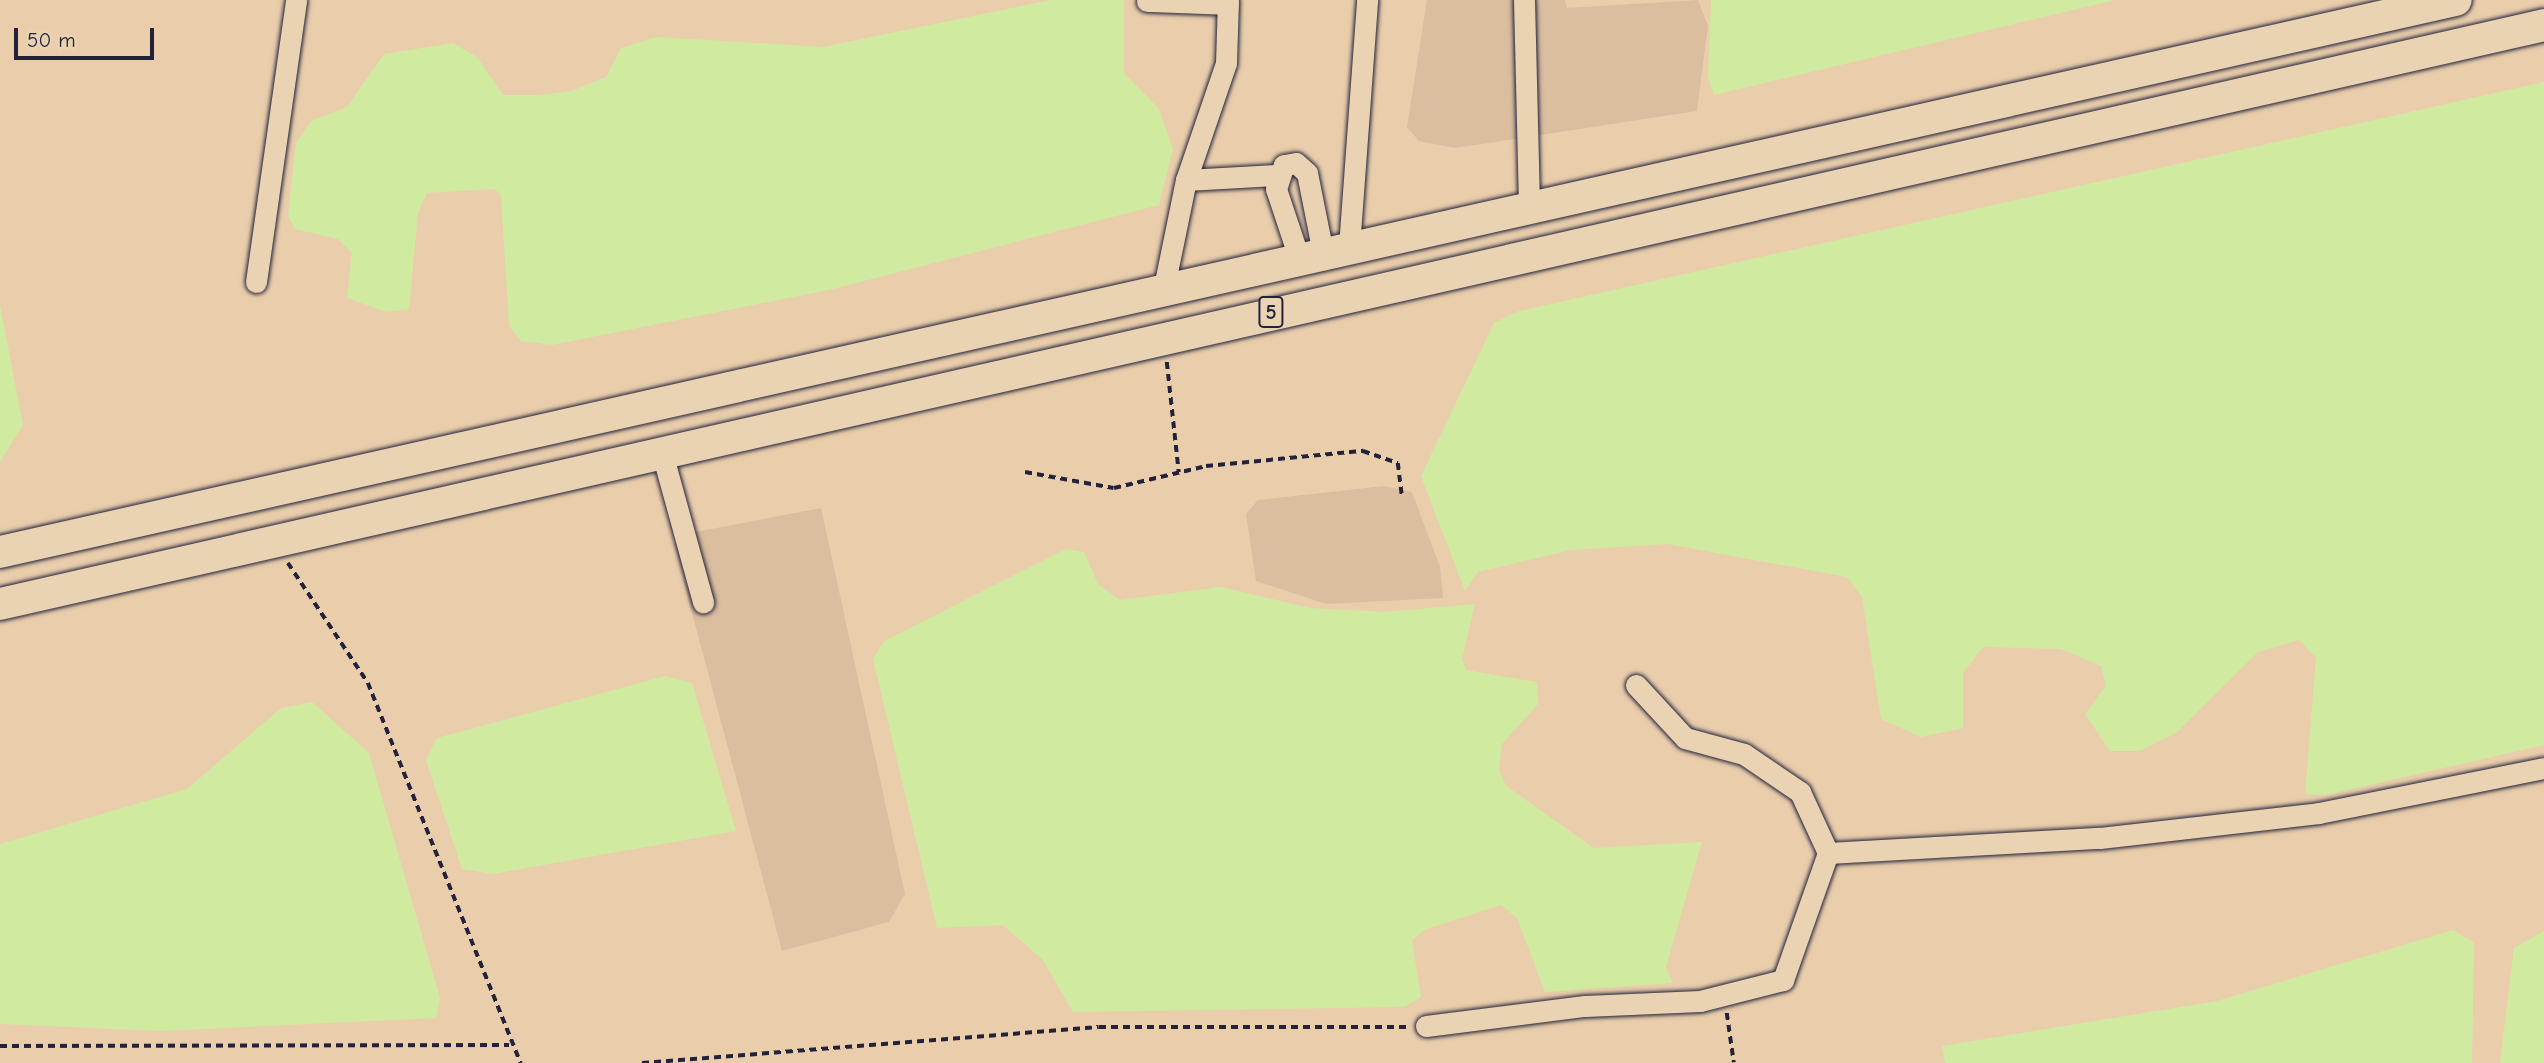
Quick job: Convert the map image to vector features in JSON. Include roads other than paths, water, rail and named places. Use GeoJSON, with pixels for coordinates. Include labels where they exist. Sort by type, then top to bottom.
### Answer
{"type":"FeatureCollection","features":[{"type":"Feature","properties":{"kind":"highway","name":"5"},"geometry":{"type":"LineString","coordinates":[[0,552],[1164,287],[2456,0]]}},
{"type":"Feature","properties":{"kind":"highway","name":"5"},"geometry":{"type":"LineString","coordinates":[[0,604],[1164,336],[2544,25]]}},
{"type":"Feature","properties":{"kind":"highway"},"geometry":{"type":"LineString","coordinates":[[2246,47],[2257,90]]}},
{"type":"Feature","properties":{"kind":"highway"},"geometry":{"type":"LineString","coordinates":[[508,436],[518,485]]}},
{"type":"Feature","properties":{"kind":"street"},"geometry":{"type":"LineString","coordinates":[[256,282],[296,0]]}},
{"type":"Feature","properties":{"kind":"street"},"geometry":{"type":"LineString","coordinates":[[1324,252],[1367,0]]}},
{"type":"Feature","properties":{"kind":"street"},"geometry":{"type":"LineString","coordinates":[[1524,0],[1529,208]]}},
{"type":"Feature","properties":{"kind":"street"},"geometry":{"type":"LineString","coordinates":[[1147,1],[1228,2],[1226,63],[1186,180],[1164,287]]}},
{"type":"Feature","properties":{"kind":"street"},"geometry":{"type":"LineString","coordinates":[[1186,180],[1276,174],[1296,163],[1307,173],[1324,252]]}},
{"type":"Feature","properties":{"kind":"street"},"geometry":{"type":"LineString","coordinates":[[1276,174],[1324,252]]}},
{"type":"Feature","properties":{"kind":"street"},"geometry":{"type":"LineString","coordinates":[[662,453],[704,602]]}},
{"type":"Feature","properties":{"kind":"street"},"geometry":{"type":"LineString","coordinates":[[1426,1027],[1724,994],[1783,980],[1828,853],[1800,792],[1744,754],[1702,745],[1671,729],[1636,685]]}},
{"type":"Feature","properties":{"kind":"street"},"geometry":{"type":"LineString","coordinates":[[1828,853],[2100,838],[2319,813],[2544,768]]}}]}
